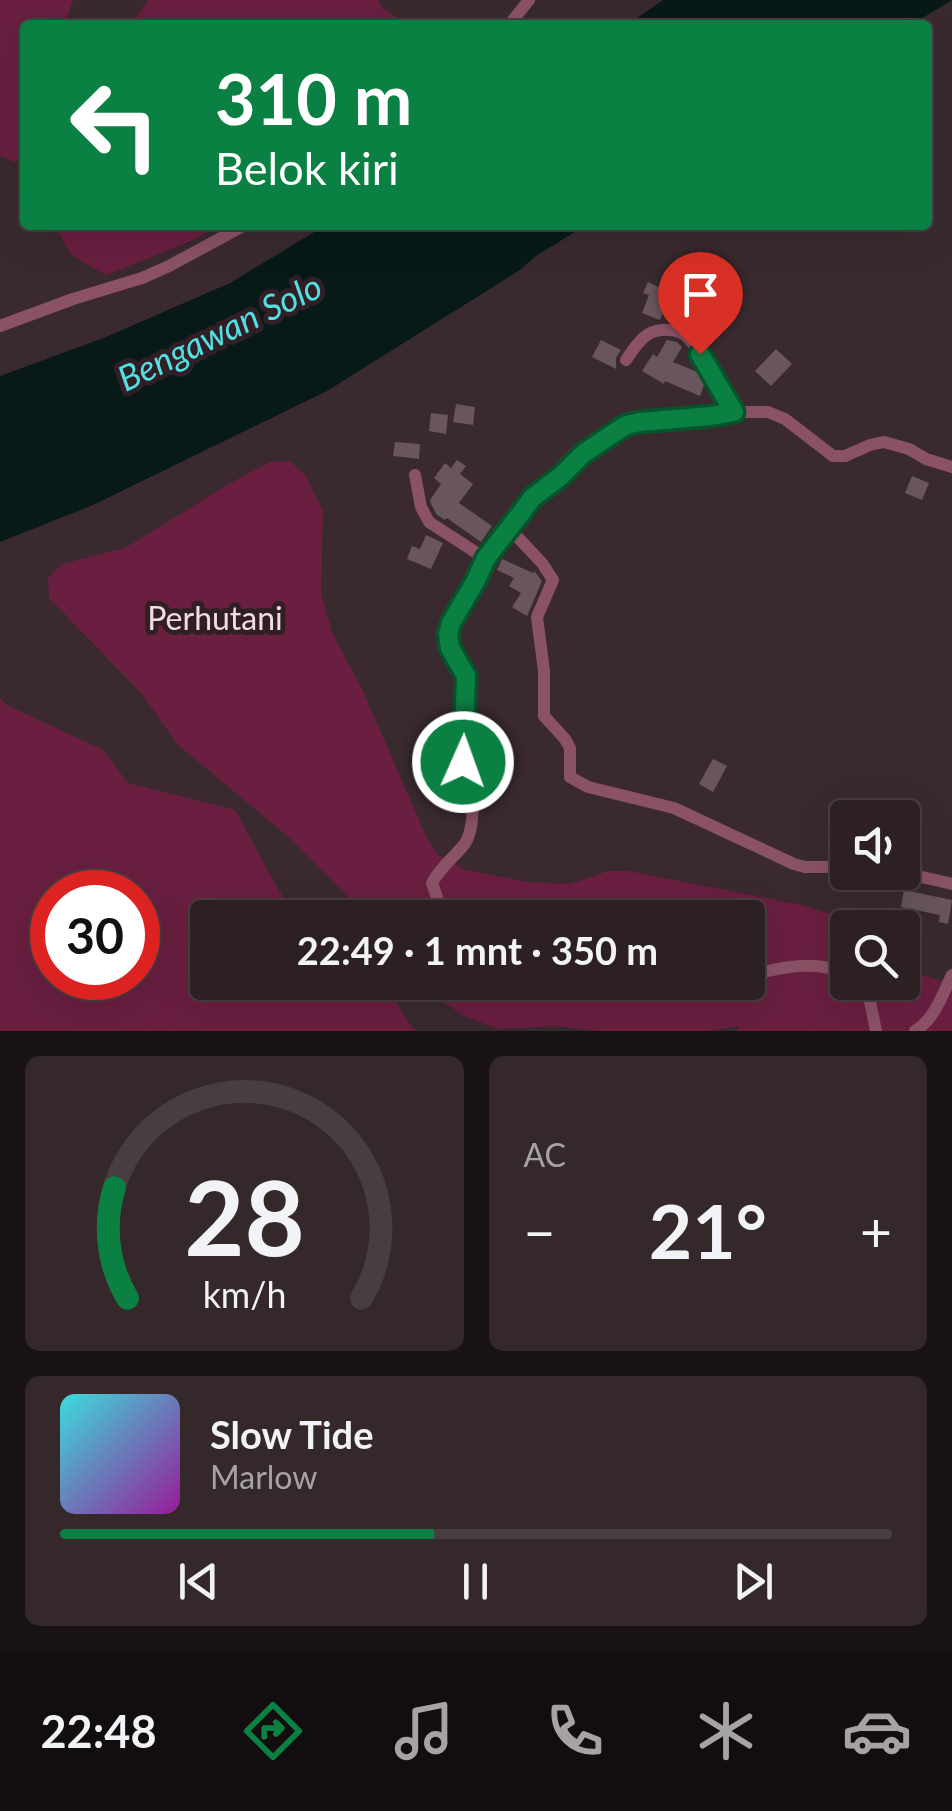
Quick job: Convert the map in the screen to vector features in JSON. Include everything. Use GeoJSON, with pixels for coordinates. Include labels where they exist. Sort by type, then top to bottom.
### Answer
{"type":"FeatureCollection","features":[{"type":"Feature","properties":{"kind":"street"},"geometry":{"type":"LineString","coordinates":[[514,20],[529,0]]}},
{"type":"Feature","properties":{"kind":"street"},"geometry":{"type":"LineString","coordinates":[[0,326],[142,278],[235,230]]}},
{"type":"Feature","properties":{"kind":"street"},"geometry":{"type":"LineString","coordinates":[[626,360],[644,337],[656,331],[680,333],[700,354],[734,412]]}},
{"type":"Feature","properties":{"kind":"street"},"geometry":{"type":"LineString","coordinates":[[438,900],[432,882],[465,844],[471,831],[471,782],[463,762],[466,676],[450,648],[451,623],[486,558],[532,498],[584,453],[626,425],[734,412],[768,412],[785,419],[833,456],[846,456],[884,442],[952,467]]}},
{"type":"Feature","properties":{"kind":"street"},"geometry":{"type":"LineString","coordinates":[[415,475],[421,508],[429,522],[486,558]]}},
{"type":"Feature","properties":{"kind":"street"},"geometry":{"type":"LineString","coordinates":[[510,529],[554,580],[537,616],[544,671],[544,716],[570,748],[570,777],[588,788],[674,808],[794,864],[830,867]]}},
{"type":"Feature","properties":{"kind":"street"},"geometry":{"type":"LineString","coordinates":[[920,877],[952,884]]}},
{"type":"Feature","properties":{"kind":"street"},"geometry":{"type":"LineString","coordinates":[[765,971],[812,966],[830,969]]}},
{"type":"Feature","properties":{"kind":"street"},"geometry":{"type":"LineString","coordinates":[[915,1031],[925,1025],[938,1006],[952,976]]}},
{"type":"Feature","properties":{"kind":"street"},"geometry":{"type":"LineString","coordinates":[[870,1000],[876,1031]]}},
{"type":"Feature","properties":{"kind":"green space"},"geometry":{"type":"Polygon","coordinates":[[[0,0],[73,0],[66,20],[20,20],[20,158],[15,162],[0,156],[0,0]]]}},
{"type":"Feature","properties":{"kind":"green space"},"geometry":{"type":"Polygon","coordinates":[[[149,0],[379,0],[381,7],[400,20],[134,20],[149,0]]]}},
{"type":"Feature","properties":{"kind":"green space"},"geometry":{"type":"Polygon","coordinates":[[[58,230],[211,230],[106,275],[71,255],[58,230]]]}},
{"type":"Feature","properties":{"kind":"green space","name":"Perhutani"},"geometry":{"type":"Polygon","coordinates":[[[290,461],[305,475],[323,511],[321,594],[332,632],[438,855],[465,870],[528,882],[570,884],[608,871],[628,871],[802,905],[830,914],[830,1000],[920,1000],[920,974],[952,984],[952,1031],[736,1031],[739,1026],[710,1031],[597,1031],[558,1026],[498,1029],[462,1015],[440,1000],[765,1000],[765,900],[351,900],[285,834],[177,744],[142,694],[49,598],[48,578],[62,564],[125,548],[270,462],[290,461]]]}},
{"type":"Feature","properties":{"kind":"green space"},"geometry":{"type":"Polygon","coordinates":[[[0,698],[7,705],[103,750],[128,783],[235,810],[284,900],[190,900],[190,1000],[395,1000],[418,1031],[0,1031],[0,698]]]}},
{"type":"Feature","properties":{"kind":"water"},"geometry":{"type":"Polygon","coordinates":[[[663,0],[952,0],[919,20],[634,20],[663,0]]]}},
{"type":"Feature","properties":{"kind":"water","name":"Bengawan Solo"},"geometry":{"type":"Polygon","coordinates":[[[318,230],[578,230],[327,391],[93,505],[0,542],[0,376],[106,337],[230,283],[318,230]]]}},
{"type":"Feature","properties":{"kind":"building"},"geometry":{"type":"Polygon","coordinates":[[[648,282],[671,293],[660,320],[642,313],[649,295],[643,293],[648,282]]]}},
{"type":"Feature","properties":{"kind":"building"},"geometry":{"type":"Polygon","coordinates":[[[709,295],[722,303],[699,336],[691,327],[676,321],[684,310],[693,317],[709,295]]]}},
{"type":"Feature","properties":{"kind":"building"},"geometry":{"type":"Polygon","coordinates":[[[601,340],[621,350],[616,369],[592,357],[601,340]]]}},
{"type":"Feature","properties":{"kind":"building"},"geometry":{"type":"Polygon","coordinates":[[[667,340],[682,347],[673,362],[700,373],[705,382],[700,396],[665,381],[664,384],[642,371],[667,340]]]}},
{"type":"Feature","properties":{"kind":"building"},"geometry":{"type":"Polygon","coordinates":[[[776,349],[792,364],[771,386],[755,371],[776,349]]]}},
{"type":"Feature","properties":{"kind":"building"},"geometry":{"type":"Polygon","coordinates":[[[456,404],[475,407],[473,425],[453,422],[456,404]]]}},
{"type":"Feature","properties":{"kind":"building"},"geometry":{"type":"Polygon","coordinates":[[[431,413],[448,415],[446,434],[429,431],[431,413]]]}},
{"type":"Feature","properties":{"kind":"building"},"geometry":{"type":"Polygon","coordinates":[[[395,442],[420,444],[419,459],[393,456],[395,442]]]}},
{"type":"Feature","properties":{"kind":"building"},"geometry":{"type":"Polygon","coordinates":[[[457,460],[466,466],[460,474],[473,484],[459,503],[492,526],[481,542],[437,515],[431,504],[441,484],[434,478],[445,463],[451,468],[457,460]]]}},
{"type":"Feature","properties":{"kind":"building"},"geometry":{"type":"Polygon","coordinates":[[[912,476],[929,483],[922,500],[905,493],[912,476]]]}},
{"type":"Feature","properties":{"kind":"building"},"geometry":{"type":"Polygon","coordinates":[[[426,535],[443,543],[431,569],[407,559],[412,546],[420,549],[426,535]]]}},
{"type":"Feature","properties":{"kind":"building"},"geometry":{"type":"Polygon","coordinates":[[[502,559],[534,571],[542,581],[527,616],[512,607],[521,593],[509,586],[514,578],[497,570],[502,559]]]}},
{"type":"Feature","properties":{"kind":"building"},"geometry":{"type":"Polygon","coordinates":[[[713,759],[727,766],[713,792],[699,784],[713,759]]]}},
{"type":"Feature","properties":{"kind":"building"},"geometry":{"type":"Polygon","coordinates":[[[904,890],[952,900],[948,924],[939,922],[940,915],[901,907],[904,890]]]}},
{"type":"Feature","properties":{"kind":"route"},"geometry":{"type":"LineString","coordinates":[[463,762],[466,676],[450,648],[448,634],[486,558],[532,498],[584,453],[626,425],[734,412],[700,354]]}}]}
